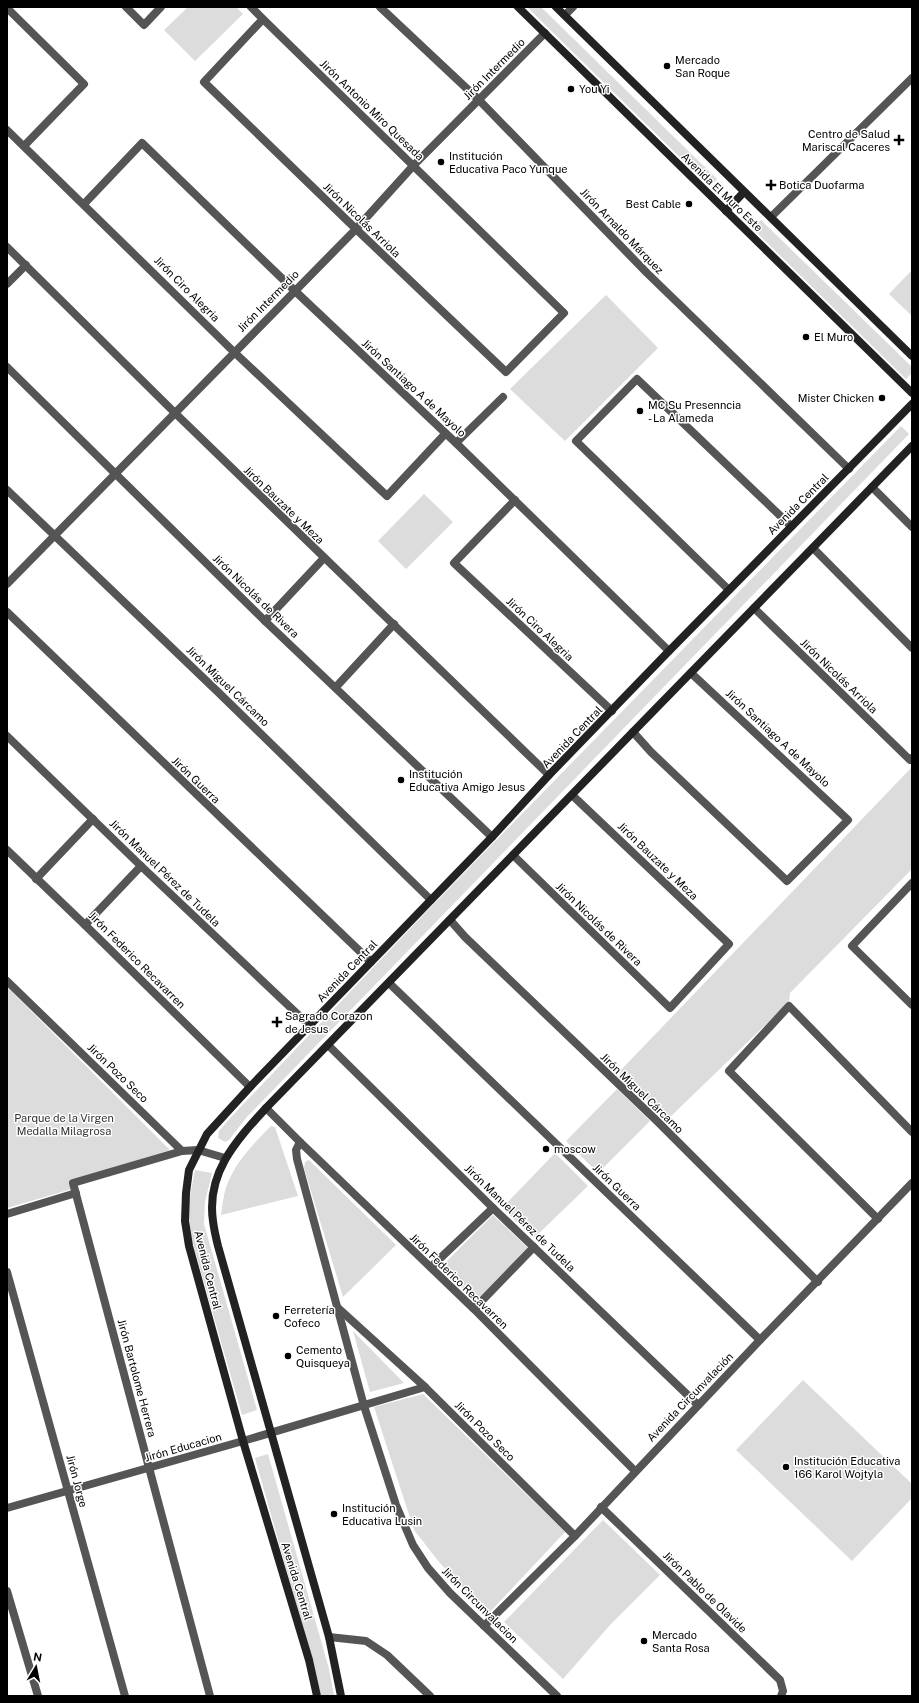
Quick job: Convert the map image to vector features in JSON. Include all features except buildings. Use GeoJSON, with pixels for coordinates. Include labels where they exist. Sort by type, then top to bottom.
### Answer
{"type":"FeatureCollection","features":[{"type":"Feature","properties":{"kind":"main road","name":"Avenida El Muro Este"},"geometry":{"type":"LineString","coordinates":[[518,7],[912,392]]}},
{"type":"Feature","properties":{"kind":"main road","name":"Avenida El Muro Este"},"geometry":{"type":"LineString","coordinates":[[556,7],[912,356]]}},
{"type":"Feature","properties":{"kind":"main road"},"geometry":{"type":"LineString","coordinates":[[726,211],[744,192]]}},
{"type":"Feature","properties":{"kind":"main road","name":"Avenida Central"},"geometry":{"type":"LineString","coordinates":[[317,1696],[309,1660],[243,1441],[189,1246],[185,1221],[186,1193],[189,1170],[198,1150],[207,1134],[309,1025],[492,838],[549,775],[612,712],[728,590],[912,404]]}},
{"type":"Feature","properties":{"kind":"main road","name":"Avenida Central"},"geometry":{"type":"LineString","coordinates":[[341,1696],[328,1637],[212,1220],[213,1193],[218,1174],[225,1158],[235,1142],[266,1108],[912,446]]}},
{"type":"Feature","properties":{"kind":"street"},"geometry":{"type":"LineString","coordinates":[[126,7],[144,25],[161,7]]}},
{"type":"Feature","properties":{"kind":"street","name":"Jirón Antonio Miro Quesada"},"geometry":{"type":"LineString","coordinates":[[251,7],[564,313],[506,372]]}},
{"type":"Feature","properties":{"kind":"street","name":"Jirón Arnaldo Márquez"},"geometry":{"type":"LineString","coordinates":[[380,7],[479,100],[647,273],[849,469]]}},
{"type":"Feature","properties":{"kind":"street"},"geometry":{"type":"LineString","coordinates":[[565,15],[573,7]]}},
{"type":"Feature","properties":{"kind":"street"},"geometry":{"type":"LineString","coordinates":[[7,8],[84,84],[24,146]]}},
{"type":"Feature","properties":{"kind":"street","name":"Jirón Nicolás Arriola"},"geometry":{"type":"LineString","coordinates":[[263,19],[204,82],[506,372]]}},
{"type":"Feature","properties":{"kind":"street","name":"Jirón Intermedio"},"geometry":{"type":"LineString","coordinates":[[7,584],[294,290],[356,229],[414,166],[545,34]]}},
{"type":"Feature","properties":{"kind":"street"},"geometry":{"type":"LineString","coordinates":[[771,217],[912,78]]}},
{"type":"Feature","properties":{"kind":"street","name":"Jirón Ciro Alegria"},"geometry":{"type":"LineString","coordinates":[[7,130],[234,352],[387,496],[445,434]]}},
{"type":"Feature","properties":{"kind":"street","name":"Jirón Santiago A de Mayolo"},"geometry":{"type":"LineString","coordinates":[[84,204],[142,143],[294,290],[456,443],[670,651]]}},
{"type":"Feature","properties":{"kind":"street","name":"Jirón Bauzate y Meza"},"geometry":{"type":"LineString","coordinates":[[7,247],[175,413],[549,775]]}},
{"type":"Feature","properties":{"kind":"street"},"geometry":{"type":"LineString","coordinates":[[7,284],[26,265]]}},
{"type":"Feature","properties":{"kind":"street","name":"Jirón Nicolás de Rivera"},"geometry":{"type":"LineString","coordinates":[[7,367],[266,621],[492,838]]}},
{"type":"Feature","properties":{"kind":"street"},"geometry":{"type":"LineString","coordinates":[[728,590],[576,441],[637,379],[791,526]]}},
{"type":"Feature","properties":{"kind":"street"},"geometry":{"type":"LineString","coordinates":[[456,443],[503,397]]}},
{"type":"Feature","properties":{"kind":"street"},"geometry":{"type":"LineString","coordinates":[[872,487],[912,527]]}},
{"type":"Feature","properties":{"kind":"street","name":"Jirón Miguel Cárcamo"},"geometry":{"type":"LineString","coordinates":[[7,490],[229,703],[431,900]]}},
{"type":"Feature","properties":{"kind":"street","name":"Jirón Ciro Alegria"},"geometry":{"type":"LineString","coordinates":[[515,500],[454,563],[612,712]]}},
{"type":"Feature","properties":{"kind":"street"},"geometry":{"type":"LineString","coordinates":[[813,548],[912,648]]}},
{"type":"Feature","properties":{"kind":"street"},"geometry":{"type":"LineString","coordinates":[[266,621],[324,558]]}},
{"type":"Feature","properties":{"kind":"street","name":"Jirón Nicolás Arriola"},"geometry":{"type":"LineString","coordinates":[[754,608],[911,759]]}},
{"type":"Feature","properties":{"kind":"street","name":"Jirón Guerra"},"geometry":{"type":"LineString","coordinates":[[7,612],[372,962]]}},
{"type":"Feature","properties":{"kind":"street"},"geometry":{"type":"LineString","coordinates":[[336,687],[394,624]]}},
{"type":"Feature","properties":{"kind":"street","name":"Jirón Santiago A de Mayolo"},"geometry":{"type":"LineString","coordinates":[[633,732],[651,752],[787,881],[848,820],[691,672]]}},
{"type":"Feature","properties":{"kind":"street","name":"Jirón Manuel Pérez de Tudela"},"geometry":{"type":"LineString","coordinates":[[7,736],[141,866],[309,1025]]}},
{"type":"Feature","properties":{"kind":"street","name":"Jirón Bauzate y Meza"},"geometry":{"type":"LineString","coordinates":[[572,795],[728,944],[670,1008]]}},
{"type":"Feature","properties":{"kind":"street"},"geometry":{"type":"LineString","coordinates":[[36,879],[93,819]]}},
{"type":"Feature","properties":{"kind":"street","name":"Jirón Federico Recavarren"},"geometry":{"type":"LineString","coordinates":[[7,850],[250,1087]]}},
{"type":"Feature","properties":{"kind":"street","name":"Jirón Nicolás de Rivera"},"geometry":{"type":"LineString","coordinates":[[513,855],[670,1008]]}},
{"type":"Feature","properties":{"kind":"street"},"geometry":{"type":"LineString","coordinates":[[85,925],[141,866]]}},
{"type":"Feature","properties":{"kind":"street"},"geometry":{"type":"LineString","coordinates":[[912,883],[852,946],[912,1005]]}},
{"type":"Feature","properties":{"kind":"street","name":"Jirón Miguel Cárcamo"},"geometry":{"type":"LineString","coordinates":[[450,920],[465,937],[656,1120],[818,1282]]}},
{"type":"Feature","properties":{"kind":"street","name":"Jirón Pozo Seco"},"geometry":{"type":"LineString","coordinates":[[7,981],[182,1151]]}},
{"type":"Feature","properties":{"kind":"street","name":"Jirón Guerra"},"geometry":{"type":"LineString","coordinates":[[389,983],[760,1340]]}},
{"type":"Feature","properties":{"kind":"street"},"geometry":{"type":"LineString","coordinates":[[878,1219],[729,1071],[789,1006],[912,1132]]}},
{"type":"Feature","properties":{"kind":"street","name":"Jirón Manuel Pérez de Tudela"},"geometry":{"type":"LineString","coordinates":[[328,1045],[493,1208],[698,1405]]}},
{"type":"Feature","properties":{"kind":"street","name":"Jirón Federico Recavarren"},"geometry":{"type":"LineString","coordinates":[[266,1108],[474,1309],[635,1471]]}},
{"type":"Feature","properties":{"kind":"street","name":"Jirón Circunvalacion"},"geometry":{"type":"LineString","coordinates":[[300,1142],[296,1150],[297,1159],[364,1406],[396,1506],[413,1545],[428,1568],[450,1593],[552,1694]]}},
{"type":"Feature","properties":{"kind":"street"},"geometry":{"type":"LineString","coordinates":[[182,1151],[198,1150],[225,1158]]}},
{"type":"Feature","properties":{"kind":"street","name":"Jirón Bartolome Herrera"},"geometry":{"type":"LineString","coordinates":[[182,1151],[73,1183],[210,1696]]}},
{"type":"Feature","properties":{"kind":"street","name":"Avenida Circunvalación"},"geometry":{"type":"LineString","coordinates":[[484,1626],[575,1536],[760,1340],[818,1282],[912,1183]]}},
{"type":"Feature","properties":{"kind":"street"},"geometry":{"type":"LineString","coordinates":[[7,1214],[76,1193]]}},
{"type":"Feature","properties":{"kind":"street"},"geometry":{"type":"LineString","coordinates":[[431,1267],[493,1208]]}},
{"type":"Feature","properties":{"kind":"street"},"geometry":{"type":"LineString","coordinates":[[474,1309],[534,1247]]}},
{"type":"Feature","properties":{"kind":"street","name":"Jirón Jorge"},"geometry":{"type":"LineString","coordinates":[[7,1272],[125,1696]]}},
{"type":"Feature","properties":{"kind":"street","name":"Jirón Pozo Seco"},"geometry":{"type":"LineString","coordinates":[[338,1307],[425,1387],[575,1536]]}},
{"type":"Feature","properties":{"kind":"street"},"geometry":{"type":"LineString","coordinates":[[364,1406],[425,1387]]}},
{"type":"Feature","properties":{"kind":"street","name":"Jirón Educacion"},"geometry":{"type":"LineString","coordinates":[[7,1508],[364,1406]]}},
{"type":"Feature","properties":{"kind":"street","name":"Jirón Pablo de Olavide"},"geometry":{"type":"LineString","coordinates":[[601,1508],[780,1680],[783,1691],[781,1696]]}},
{"type":"Feature","properties":{"kind":"street"},"geometry":{"type":"LineString","coordinates":[[7,1592],[38,1696]]}},
{"type":"Feature","properties":{"kind":"street"},"geometry":{"type":"LineString","coordinates":[[328,1637],[366,1642],[387,1655],[430,1696]]}},
{"type":"Feature","properties":{"kind":"green space"},"geometry":{"type":"Polygon","coordinates":[[[188,7],[236,7],[243,14],[195,61],[164,30],[188,7]]]}},
{"type":"Feature","properties":{"kind":"green space"},"geometry":{"type":"Polygon","coordinates":[[[527,7],[541,7],[717,179],[710,187],[527,7]]]}},
{"type":"Feature","properties":{"kind":"green space"},"geometry":{"type":"Polygon","coordinates":[[[761,220],[912,367],[912,373],[906,379],[752,228],[761,220]]]}},
{"type":"Feature","properties":{"kind":"green space"},"geometry":{"type":"Polygon","coordinates":[[[912,270],[912,316],[889,294],[912,270]]]}},
{"type":"Feature","properties":{"kind":"green space"},"geometry":{"type":"Polygon","coordinates":[[[606,295],[658,348],[565,441],[510,389],[606,295]]]}},
{"type":"Feature","properties":{"kind":"green space"},"geometry":{"type":"Polygon","coordinates":[[[901,426],[909,434],[246,1118],[229,1140],[225,1142],[218,1138],[219,1131],[232,1116],[428,910],[901,426]]]}},
{"type":"Feature","properties":{"kind":"green space"},"geometry":{"type":"Polygon","coordinates":[[[424,494],[453,522],[406,569],[378,541],[424,494]]]}},
{"type":"Feature","properties":{"kind":"green space"},"geometry":{"type":"Polygon","coordinates":[[[912,767],[912,869],[790,993],[789,1002],[667,1120],[619,1072],[912,767]]]}},
{"type":"Feature","properties":{"kind":"green space","name":"Parque de la Virgen Medalla Milagrosa"},"geometry":{"type":"Polygon","coordinates":[[[7,987],[170,1150],[70,1181],[72,1189],[7,1208],[7,987]]]}},
{"type":"Feature","properties":{"kind":"green space"},"geometry":{"type":"Polygon","coordinates":[[[617,1089],[650,1121],[598,1173],[566,1141],[617,1089]]]}},
{"type":"Feature","properties":{"kind":"green space"},"geometry":{"type":"Polygon","coordinates":[[[271,1126],[275,1127],[298,1196],[221,1215],[225,1191],[234,1171],[248,1150],[271,1126]]]}},
{"type":"Feature","properties":{"kind":"green space"},"geometry":{"type":"Polygon","coordinates":[[[555,1153],[588,1186],[534,1238],[502,1208],[555,1153]]]}},
{"type":"Feature","properties":{"kind":"green space"},"geometry":{"type":"Polygon","coordinates":[[[309,1160],[396,1245],[343,1297],[304,1168],[305,1162],[309,1160]]]}},
{"type":"Feature","properties":{"kind":"green space"},"geometry":{"type":"Polygon","coordinates":[[[195,1170],[212,1173],[205,1202],[204,1224],[257,1410],[242,1415],[191,1237],[188,1207],[195,1170]]]}},
{"type":"Feature","properties":{"kind":"green space"},"geometry":{"type":"Polygon","coordinates":[[[493,1215],[528,1248],[476,1302],[441,1267],[493,1215]]]}},
{"type":"Feature","properties":{"kind":"green space"},"geometry":{"type":"Polygon","coordinates":[[[353,1331],[404,1383],[370,1392],[353,1331]]]}},
{"type":"Feature","properties":{"kind":"green space"},"geometry":{"type":"Polygon","coordinates":[[[803,1380],[912,1484],[912,1498],[852,1561],[736,1450],[803,1380]]]}},
{"type":"Feature","properties":{"kind":"green space"},"geometry":{"type":"Polygon","coordinates":[[[423,1394],[565,1532],[488,1614],[439,1562],[414,1530],[374,1407],[423,1394]]]}},
{"type":"Feature","properties":{"kind":"green space"},"geometry":{"type":"Polygon","coordinates":[[[268,1454],[329,1669],[334,1696],[321,1696],[255,1458],[268,1454]]]}},
{"type":"Feature","properties":{"kind":"green space"},"geometry":{"type":"Polygon","coordinates":[[[603,1520],[660,1575],[610,1625],[563,1679],[504,1622],[603,1520]]]}},
{"type":"Feature","properties":{"kind":"place","name":"Mercado San Roque"},"geometry":{"type":"Point","coordinates":[667,66]}},
{"type":"Feature","properties":{"kind":"place","name":"You Yi"},"geometry":{"type":"Point","coordinates":[571,89]}},
{"type":"Feature","properties":{"kind":"place","name":"Centro de Salud Mariscal Caceres"},"geometry":{"type":"Point","coordinates":[899,140]}},
{"type":"Feature","properties":{"kind":"place","name":"Institución Educativa Paco Yunque"},"geometry":{"type":"Point","coordinates":[441,162]}},
{"type":"Feature","properties":{"kind":"place","name":"Botica Duofarma"},"geometry":{"type":"Point","coordinates":[771,185]}},
{"type":"Feature","properties":{"kind":"place","name":"Best Cable"},"geometry":{"type":"Point","coordinates":[689,204]}},
{"type":"Feature","properties":{"kind":"place","name":"El Muro"},"geometry":{"type":"Point","coordinates":[806,337]}},
{"type":"Feature","properties":{"kind":"place","name":"Mister Chicken"},"geometry":{"type":"Point","coordinates":[882,398]}},
{"type":"Feature","properties":{"kind":"place","name":"MC Su Presenncia - La Alameda"},"geometry":{"type":"Point","coordinates":[640,411]}},
{"type":"Feature","properties":{"kind":"place","name":"Institución Educativa Amigo Jesus"},"geometry":{"type":"Point","coordinates":[401,780]}},
{"type":"Feature","properties":{"kind":"place","name":"Sagrado Corazon de Jesus"},"geometry":{"type":"Point","coordinates":[277,1022]}},
{"type":"Feature","properties":{"kind":"place","name":"moscow"},"geometry":{"type":"Point","coordinates":[546,1149]}},
{"type":"Feature","properties":{"kind":"place","name":"Ferretería Cofeco"},"geometry":{"type":"Point","coordinates":[276,1316]}},
{"type":"Feature","properties":{"kind":"place","name":"Cemento Quisqueya"},"geometry":{"type":"Point","coordinates":[288,1356]}},
{"type":"Feature","properties":{"kind":"place","name":"Institución Educativa 166 Karol Wojtyla"},"geometry":{"type":"Point","coordinates":[786,1467]}},
{"type":"Feature","properties":{"kind":"place","name":"Institución Educativa Lusin"},"geometry":{"type":"Point","coordinates":[334,1514]}},
{"type":"Feature","properties":{"kind":"place","name":"Mercado Santa Rosa"},"geometry":{"type":"Point","coordinates":[644,1641]}}]}
